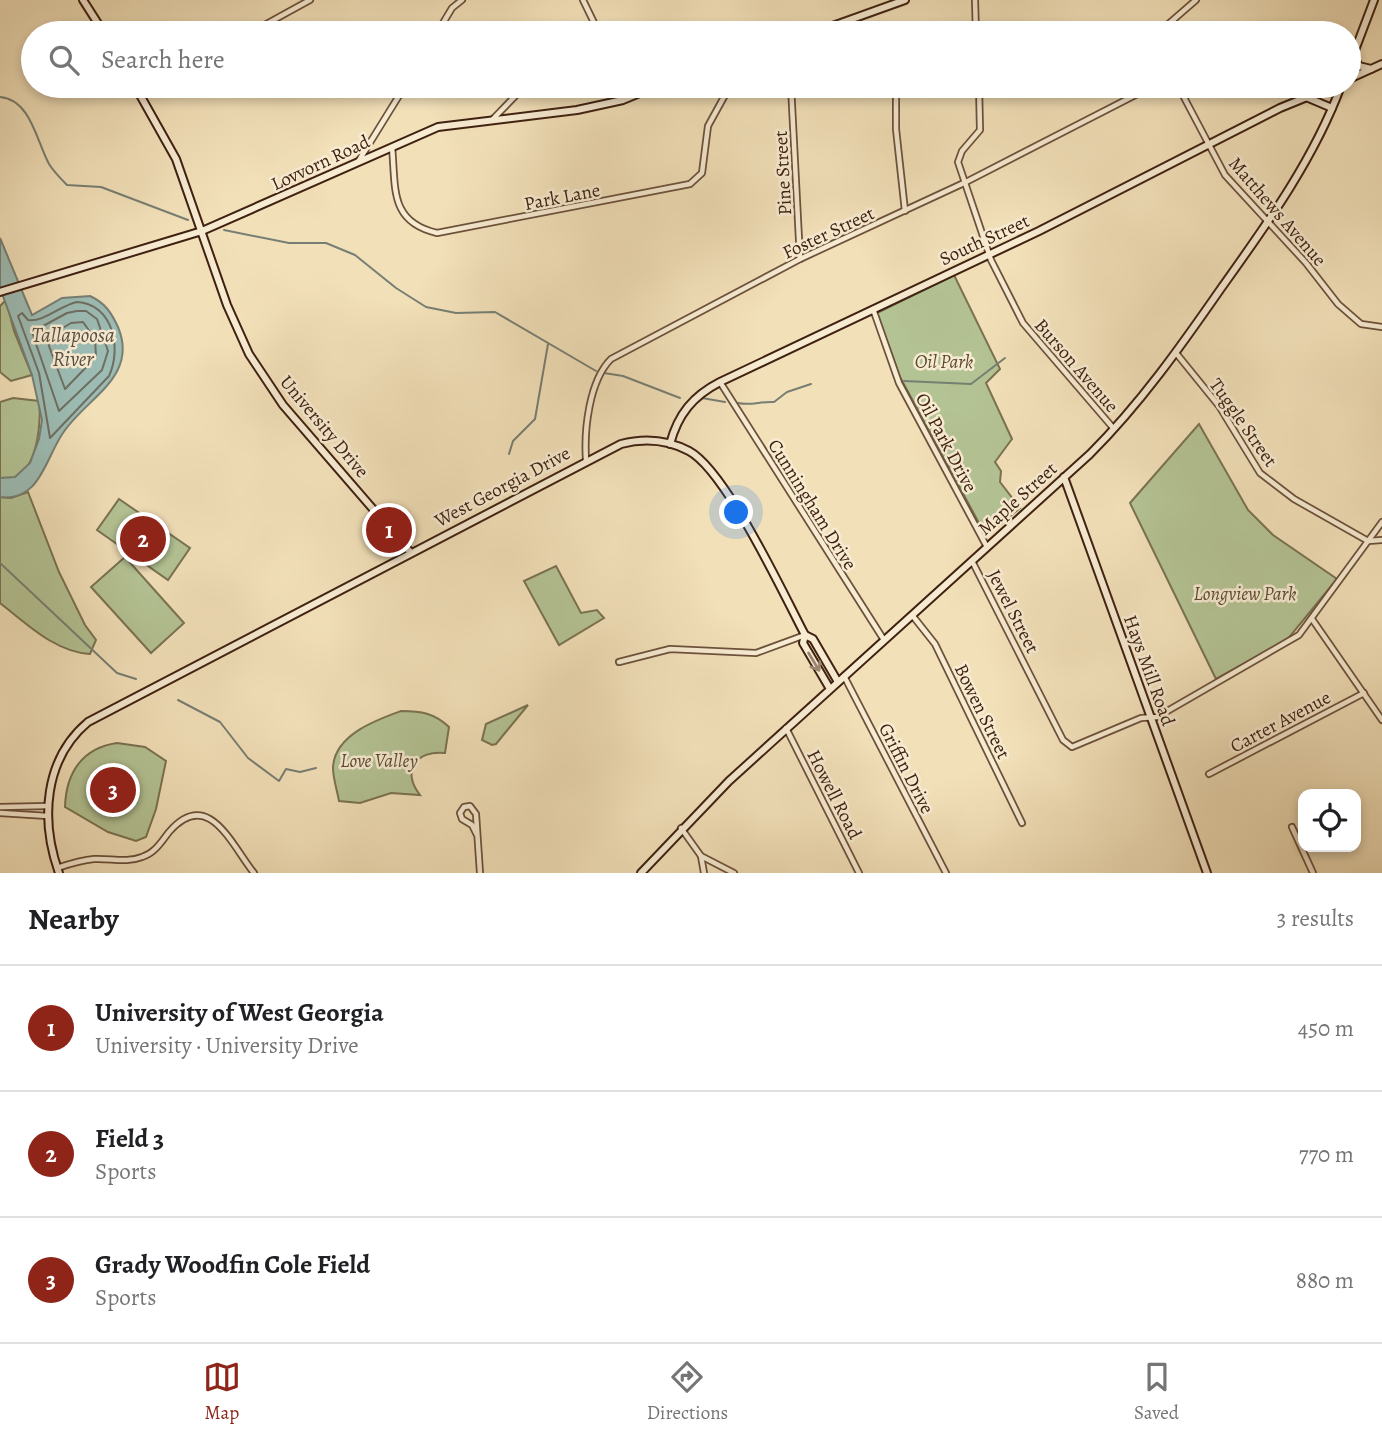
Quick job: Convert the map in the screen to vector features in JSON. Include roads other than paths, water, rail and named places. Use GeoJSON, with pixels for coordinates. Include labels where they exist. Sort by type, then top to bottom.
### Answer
{"type":"FeatureCollection","features":[{"type":"Feature","properties":{"kind":"street"},"geometry":{"type":"LineString","coordinates":[[83,0],[96,21]]}},
{"type":"Feature","properties":{"kind":"street"},"geometry":{"type":"LineString","coordinates":[[272,21],[310,0]]}},
{"type":"Feature","properties":{"kind":"street"},"geometry":{"type":"LineString","coordinates":[[446,0],[452,8]]}},
{"type":"Feature","properties":{"kind":"street"},"geometry":{"type":"LineString","coordinates":[[444,21],[452,8],[462,0]]}},
{"type":"Feature","properties":{"kind":"street"},"geometry":{"type":"LineString","coordinates":[[583,0],[593,21]]}},
{"type":"Feature","properties":{"kind":"street"},"geometry":{"type":"LineString","coordinates":[[846,21],[905,0]]}},
{"type":"Feature","properties":{"kind":"street"},"geometry":{"type":"LineString","coordinates":[[975,0],[976,21]]}},
{"type":"Feature","properties":{"kind":"street"},"geometry":{"type":"LineString","coordinates":[[1172,21],[1196,0]]}},
{"type":"Feature","properties":{"kind":"street"},"geometry":{"type":"LineString","coordinates":[[1361,35],[1374,0]]}},
{"type":"Feature","properties":{"kind":"street"},"geometry":{"type":"LineString","coordinates":[[1361,74],[1382,64]]}},
{"type":"Feature","properties":{"kind":"street"},"geometry":{"type":"LineString","coordinates":[[1361,66],[1371,69]]}},
{"type":"Feature","properties":{"kind":"street","name":"University Drive"},"geometry":{"type":"LineString","coordinates":[[142,98],[176,159],[234,324],[263,377],[283,405],[411,553]]}},
{"type":"Feature","properties":{"kind":"street"},"geometry":{"type":"LineString","coordinates":[[358,162],[398,98]]}},
{"type":"Feature","properties":{"kind":"street"},"geometry":{"type":"LineString","coordinates":[[491,121],[513,98]]}},
{"type":"Feature","properties":{"kind":"street","name":"Lovvorn Road"},"geometry":{"type":"LineString","coordinates":[[0,292],[202,231],[438,127],[577,110],[628,98]]}},
{"type":"Feature","properties":{"kind":"street","name":"Park Lane"},"geometry":{"type":"LineString","coordinates":[[391,147],[400,208],[417,229],[437,233],[690,184],[702,173],[708,126],[723,98]]}},
{"type":"Feature","properties":{"kind":"street","name":"Pine Street"},"geometry":{"type":"LineString","coordinates":[[793,98],[800,259]]}},
{"type":"Feature","properties":{"kind":"street"},"geometry":{"type":"LineString","coordinates":[[896,98],[898,156],[905,211]]}},
{"type":"Feature","properties":{"kind":"street","name":"Burson Avenue"},"geometry":{"type":"LineString","coordinates":[[979,98],[980,131],[962,152],[958,162],[990,254],[1028,331],[1114,429]]}},
{"type":"Feature","properties":{"kind":"street","name":"Foster Street"},"geometry":{"type":"LineString","coordinates":[[586,460],[589,422],[598,378],[611,359],[800,259],[966,182],[1130,98]]}},
{"type":"Feature","properties":{"kind":"street","name":"Matthews Avenue"},"geometry":{"type":"LineString","coordinates":[[1184,98],[1225,175],[1306,263],[1338,304],[1361,324],[1382,327]]}},
{"type":"Feature","properties":{"kind":"street","name":"South Street"},"geometry":{"type":"LineString","coordinates":[[670,444],[677,421],[687,406],[720,382],[990,254],[1304,98]]}},
{"type":"Feature","properties":{"kind":"street"},"geometry":{"type":"LineString","coordinates":[[1308,98],[1332,108]]}},
{"type":"Feature","properties":{"kind":"street","name":"Maple Street"},"geometry":{"type":"LineString","coordinates":[[641,873],[681,828],[786,729],[1065,477],[1114,429],[1176,353],[1267,223],[1292,183],[1336,98]]}},
{"type":"Feature","properties":{"kind":"street","name":"Oil Park Drive"},"geometry":{"type":"LineString","coordinates":[[873,309],[899,383],[987,547]]}},
{"type":"Feature","properties":{"kind":"street","name":"Tuggle Street"},"geometry":{"type":"LineString","coordinates":[[1176,353],[1219,406],[1260,473],[1294,499],[1368,541]]}},
{"type":"Feature","properties":{"kind":"street","name":"Cunningham Drive"},"geometry":{"type":"LineString","coordinates":[[720,382],[884,640]]}},
{"type":"Feature","properties":{"kind":"street","name":"West Georgia Drive"},"geometry":{"type":"LineString","coordinates":[[58,871],[48,816],[52,774],[69,740],[88,722],[586,460],[630,442],[670,444],[689,451],[716,475],[806,635],[813,639],[838,682]]}},
{"type":"Feature","properties":{"kind":"street","name":"Hays Mill Road"},"geometry":{"type":"LineString","coordinates":[[1065,477],[1149,719],[1207,873]]}},
{"type":"Feature","properties":{"kind":"street"},"geometry":{"type":"LineString","coordinates":[[1149,719],[1289,644],[1312,619],[1382,522]]}},
{"type":"Feature","properties":{"kind":"street"},"geometry":{"type":"LineString","coordinates":[[1368,541],[1382,540]]}},
{"type":"Feature","properties":{"kind":"street","name":"Jewel Street"},"geometry":{"type":"LineString","coordinates":[[972,561],[1063,740],[1072,747],[1140,718],[1149,719]]}},
{"type":"Feature","properties":{"kind":"street","name":"Bowen Street"},"geometry":{"type":"LineString","coordinates":[[912,615],[934,644],[1022,823]]}},
{"type":"Feature","properties":{"kind":"street"},"geometry":{"type":"LineString","coordinates":[[1312,619],[1382,720]]}},
{"type":"Feature","properties":{"kind":"street"},"geometry":{"type":"LineString","coordinates":[[619,662],[670,649],[756,653],[806,635]]}},
{"type":"Feature","properties":{"kind":"street"},"geometry":{"type":"LineString","coordinates":[[806,635],[803,643],[830,689]]}},
{"type":"Feature","properties":{"kind":"street","name":"Griffin Drive"},"geometry":{"type":"LineString","coordinates":[[844,676],[946,873]]}},
{"type":"Feature","properties":{"kind":"street","name":"Carter Avenue"},"geometry":{"type":"LineString","coordinates":[[1209,774],[1364,693]]}},
{"type":"Feature","properties":{"kind":"street","name":"Howell Road"},"geometry":{"type":"LineString","coordinates":[[786,729],[859,873]]}},
{"type":"Feature","properties":{"kind":"street"},"geometry":{"type":"LineString","coordinates":[[0,807],[48,806]]}},
{"type":"Feature","properties":{"kind":"street"},"geometry":{"type":"LineString","coordinates":[[477,835],[473,826],[462,819],[460,813],[464,807],[470,806],[476,814],[480,873]]}},
{"type":"Feature","properties":{"kind":"street"},"geometry":{"type":"LineString","coordinates":[[0,813],[48,816]]}},
{"type":"Feature","properties":{"kind":"street"},"geometry":{"type":"LineString","coordinates":[[58,871],[88,860],[143,857],[156,848],[183,818],[198,813],[208,817],[226,834],[252,873]]}},
{"type":"Feature","properties":{"kind":"street"},"geometry":{"type":"LineString","coordinates":[[1292,827],[1313,873]]}},
{"type":"Feature","properties":{"kind":"street"},"geometry":{"type":"LineString","coordinates":[[681,828],[701,856],[704,873]]}},
{"type":"Feature","properties":{"kind":"street"},"geometry":{"type":"LineString","coordinates":[[701,856],[734,873]]}},
{"type":"Feature","properties":{"kind":"water","name":"Tallapoosa River"},"geometry":{"type":"Polygon","coordinates":[[[0,238],[32,315],[62,298],[90,296],[110,312],[123,344],[122,360],[107,386],[63,433],[33,486],[13,497],[0,497],[0,478],[15,477],[30,463],[39,439],[42,420],[32,375],[0,288],[0,238]]]}},
{"type":"Feature","properties":{"kind":"waterway"},"geometry":{"type":"LineString","coordinates":[[0,97],[19,105],[26,113],[49,164],[67,185],[101,187],[188,220]]}},
{"type":"Feature","properties":{"kind":"waterway"},"geometry":{"type":"LineString","coordinates":[[224,230],[289,243],[326,243],[355,255],[396,288],[426,307],[456,313],[495,312],[596,371]]}},
{"type":"Feature","properties":{"kind":"waterway"},"geometry":{"type":"LineString","coordinates":[[509,454],[513,441],[535,419],[548,344]]}},
{"type":"Feature","properties":{"kind":"waterway"},"geometry":{"type":"LineString","coordinates":[[904,381],[971,384],[1005,358]]}},
{"type":"Feature","properties":{"kind":"waterway"},"geometry":{"type":"LineString","coordinates":[[604,373],[623,376],[680,398]]}},
{"type":"Feature","properties":{"kind":"waterway"},"geometry":{"type":"LineString","coordinates":[[738,403],[774,402],[787,392],[811,384]]}},
{"type":"Feature","properties":{"kind":"waterway"},"geometry":{"type":"LineString","coordinates":[[702,398],[725,402]]}},
{"type":"Feature","properties":{"kind":"waterway"},"geometry":{"type":"LineString","coordinates":[[0,563],[117,673],[136,679]]}},
{"type":"Feature","properties":{"kind":"waterway"},"geometry":{"type":"LineString","coordinates":[[178,700],[220,722],[248,758],[279,781],[286,769],[300,772],[316,768]]}},
{"type":"Feature","properties":{"kind":"place","name":"University of West Georgia"},"geometry":{"type":"Point","coordinates":[389,530]}},
{"type":"Feature","properties":{"kind":"place","name":"Field 3"},"geometry":{"type":"Point","coordinates":[143,539]}},
{"type":"Feature","properties":{"kind":"place","name":"Grady Woodfin Cole Field"},"geometry":{"type":"Point","coordinates":[113,790]}},
{"type":"Feature","properties":{"kind":"park label","name":"Oil Park"},"geometry":{"type":"Point","coordinates":[944,361]}},
{"type":"Feature","properties":{"kind":"park label","name":"Longview Park"},"geometry":{"type":"Point","coordinates":[1245,593]}},
{"type":"Feature","properties":{"kind":"park label","name":"Love Valley"},"geometry":{"type":"Point","coordinates":[379,760]}}]}
